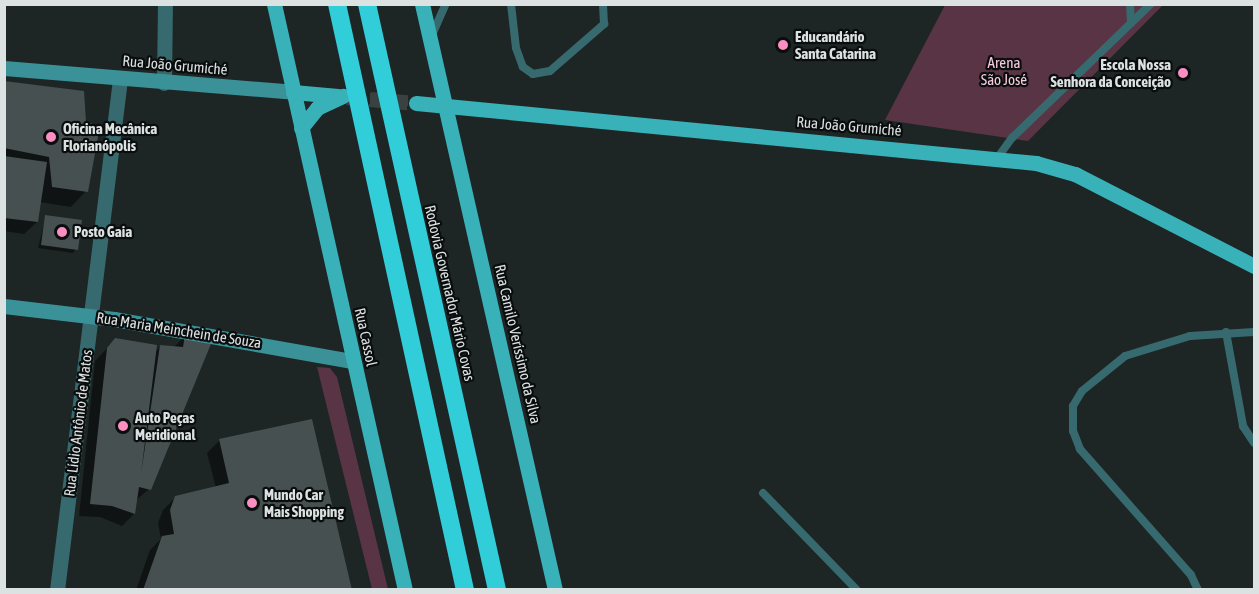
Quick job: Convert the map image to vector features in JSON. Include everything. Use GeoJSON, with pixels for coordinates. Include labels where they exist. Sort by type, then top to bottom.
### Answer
{"type":"FeatureCollection","features":[{"type":"Feature","properties":{"kind":"highway"},"geometry":{"type":"LineString","coordinates":[[337,4],[465,590]]}},
{"type":"Feature","properties":{"kind":"highway","name":"Rodovia Governador Mário Covas"},"geometry":{"type":"LineString","coordinates":[[367,4],[497,590]]}},
{"type":"Feature","properties":{"kind":"main road","name":"Rua Cassol"},"geometry":{"type":"LineString","coordinates":[[274,4],[405,590]]}},
{"type":"Feature","properties":{"kind":"main road","name":"Rua Camilo Veríssimo da Silva"},"geometry":{"type":"LineString","coordinates":[[422,4],[555,590]]}},
{"type":"Feature","properties":{"kind":"main road","name":"Rua João Grumiché"},"geometry":{"type":"LineString","coordinates":[[4,68],[343,96],[317,108],[302,128]]}},
{"type":"Feature","properties":{"kind":"main road","name":"Rua João Grumiché"},"geometry":{"type":"LineString","coordinates":[[450,127],[442,117],[416,103],[998,157],[1075,174],[1254,266]]}},
{"type":"Feature","properties":{"kind":"main road","name":"Rua Maria Meinchein de Souza"},"geometry":{"type":"LineString","coordinates":[[4,306],[91,316],[352,361]]}},
{"type":"Feature","properties":{"kind":"street"},"geometry":{"type":"LineString","coordinates":[[164,83],[165,4]]}},
{"type":"Feature","properties":{"kind":"street","name":"Rua Lídio Antônio de Matos"},"geometry":{"type":"LineString","coordinates":[[57,590],[120,79]]}},
{"type":"Feature","properties":{"kind":"lane"},"geometry":{"type":"LineString","coordinates":[[430,40],[446,4]]}},
{"type":"Feature","properties":{"kind":"lane"},"geometry":{"type":"LineString","coordinates":[[511,4],[516,48],[523,67],[533,74],[550,71],[604,24],[603,4]]}},
{"type":"Feature","properties":{"kind":"lane"},"geometry":{"type":"LineString","coordinates":[[1130,4],[1131,23]]}},
{"type":"Feature","properties":{"kind":"lane"},"geometry":{"type":"LineString","coordinates":[[998,157],[1012,138],[1151,4]]}},
{"type":"Feature","properties":{"kind":"lane"},"geometry":{"type":"LineString","coordinates":[[1198,590],[1191,575],[1080,449],[1071,418],[1082,391],[1125,356],[1190,336],[1226,332],[1254,333]]}},
{"type":"Feature","properties":{"kind":"lane"},"geometry":{"type":"LineString","coordinates":[[1226,332],[1243,426],[1254,443]]}},
{"type":"Feature","properties":{"kind":"lane"},"geometry":{"type":"LineString","coordinates":[[763,493],[856,590]]}},
{"type":"Feature","properties":{"kind":"green space","name":"Arena São José"},"geometry":{"type":"Polygon","coordinates":[[[945,5],[1163,5],[1028,141],[885,120],[945,5]]]}},
{"type":"Feature","properties":{"kind":"green space"},"geometry":{"type":"Polygon","coordinates":[[[317,367],[330,368],[337,377],[388,589],[372,589],[317,367]]]}},
{"type":"Feature","properties":{"kind":"building","name":"Oficina Mecânica Florianópolis"},"geometry":{"type":"Polygon","coordinates":[[[4,81],[84,91],[86,122],[100,126],[88,192],[52,187],[49,157],[4,148],[4,81]]]}},
{"type":"Feature","properties":{"kind":"building"},"geometry":{"type":"Polygon","coordinates":[[[4,156],[47,162],[38,222],[4,218],[4,156]]]}},
{"type":"Feature","properties":{"kind":"building","name":"Posto Gaia"},"geometry":{"type":"Polygon","coordinates":[[[45,215],[82,220],[78,250],[41,245],[45,215]]]}},
{"type":"Feature","properties":{"kind":"building","name":"Auto Peças Meridional"},"geometry":{"type":"Polygon","coordinates":[[[185,335],[213,339],[151,490],[139,487],[135,514],[112,506],[90,504],[107,348],[115,338],[157,345],[141,474],[160,345],[183,347],[185,335]]]}},
{"type":"Feature","properties":{"kind":"building","name":"Mundo Car Mais Shopping"},"geometry":{"type":"Polygon","coordinates":[[[312,419],[352,590],[143,590],[162,536],[174,534],[170,510],[175,496],[229,483],[219,439],[312,419]]]}},
{"type":"Feature","properties":{"kind":"tunnel"},"geometry":{"type":"LineString","coordinates":[[347,97],[416,103]]}},
{"type":"Feature","properties":{"kind":"place","name":"Educandário Santa Catarina"},"geometry":{"type":"Point","coordinates":[783,45]}},
{"type":"Feature","properties":{"kind":"place","name":"Escola Nossa Senhora da Conceição"},"geometry":{"type":"Point","coordinates":[1183,73]}},
{"type":"Feature","properties":{"kind":"place","name":"Oficina Mecânica Florianópolis"},"geometry":{"type":"Point","coordinates":[51,137]}},
{"type":"Feature","properties":{"kind":"place","name":"Posto Gaia"},"geometry":{"type":"Point","coordinates":[62,232]}},
{"type":"Feature","properties":{"kind":"place","name":"Auto Peças Meridional"},"geometry":{"type":"Point","coordinates":[123,426]}},
{"type":"Feature","properties":{"kind":"place","name":"Mundo Car Mais Shopping"},"geometry":{"type":"Point","coordinates":[252,503]}}]}
